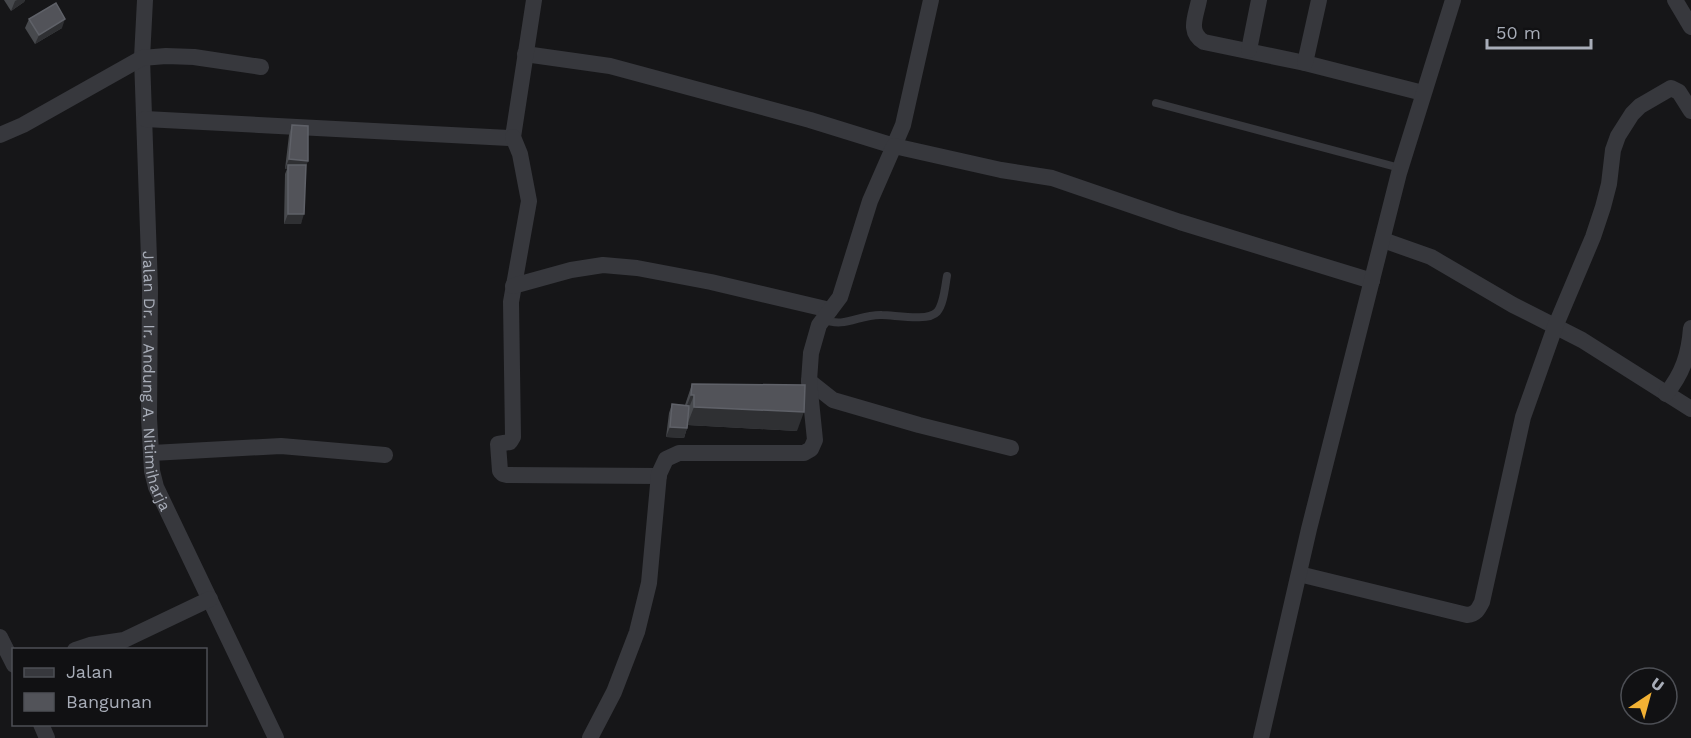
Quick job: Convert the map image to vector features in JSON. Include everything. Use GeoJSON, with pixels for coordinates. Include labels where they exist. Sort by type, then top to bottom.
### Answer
{"type":"FeatureCollection","features":[{"type":"Feature","properties":{"kind":"street","name":"Jalan Dr. Ir. Andung A. Nitimiharja"},"geometry":{"type":"LineString","coordinates":[[145,0],[142,58],[150,288],[149,418],[152,471],[156,487],[276,738]]}},
{"type":"Feature","properties":{"kind":"street"},"geometry":{"type":"LineString","coordinates":[[534,0],[513,137],[520,154],[529,195],[511,302],[513,437],[510,442],[498,444],[498,466],[502,474],[659,476]]}},
{"type":"Feature","properties":{"kind":"street"},"geometry":{"type":"LineString","coordinates":[[590,738],[614,692],[637,632],[649,583],[659,476],[666,459],[679,453],[804,453],[811,449],[814,440],[809,381],[811,353],[819,325],[840,297],[870,201],[903,125],[931,0]]}},
{"type":"Feature","properties":{"kind":"street"},"geometry":{"type":"LineString","coordinates":[[1199,0],[1193,30],[1196,36],[1204,42],[1305,63],[1423,93]]}},
{"type":"Feature","properties":{"kind":"street"},"geometry":{"type":"LineString","coordinates":[[1249,50],[1259,0]]}},
{"type":"Feature","properties":{"kind":"street"},"geometry":{"type":"LineString","coordinates":[[1305,63],[1319,0]]}},
{"type":"Feature","properties":{"kind":"street"},"geometry":{"type":"LineString","coordinates":[[1261,738],[1299,574],[1400,168],[1453,0]]}},
{"type":"Feature","properties":{"kind":"street"},"geometry":{"type":"LineString","coordinates":[[1675,0],[1691,27]]}},
{"type":"Feature","properties":{"kind":"street"},"geometry":{"type":"LineString","coordinates":[[525,54],[610,66],[810,120],[894,146],[1001,171],[1052,178],[1180,222],[1372,281]]}},
{"type":"Feature","properties":{"kind":"street"},"geometry":{"type":"LineString","coordinates":[[0,135],[23,125],[142,58],[194,57],[261,67]]}},
{"type":"Feature","properties":{"kind":"street"},"geometry":{"type":"LineString","coordinates":[[1299,574],[1467,615],[1473,614],[1478,609],[1482,602],[1523,417],[1556,327],[1593,237],[1609,184],[1613,150],[1626,122],[1640,106],[1671,88],[1679,92],[1691,111]]}},
{"type":"Feature","properties":{"kind":"street"},"geometry":{"type":"LineString","coordinates":[[145,120],[501,139],[513,137]]}},
{"type":"Feature","properties":{"kind":"street"},"geometry":{"type":"LineString","coordinates":[[1383,240],[1431,257],[1513,305],[1582,340],[1691,409]]}},
{"type":"Feature","properties":{"kind":"street"},"geometry":{"type":"LineString","coordinates":[[513,286],[571,270],[603,265],[637,268],[700,280],[827,315]]}},
{"type":"Feature","properties":{"kind":"street"},"geometry":{"type":"LineString","coordinates":[[1666,394],[1683,369],[1689,351],[1691,328]]}},
{"type":"Feature","properties":{"kind":"street"},"geometry":{"type":"LineString","coordinates":[[809,381],[833,400],[1011,448]]}},
{"type":"Feature","properties":{"kind":"street"},"geometry":{"type":"LineString","coordinates":[[152,453],[281,446],[385,455]]}},
{"type":"Feature","properties":{"kind":"street"},"geometry":{"type":"LineString","coordinates":[[81,648],[124,640],[210,599]]}},
{"type":"Feature","properties":{"kind":"street"},"geometry":{"type":"LineString","coordinates":[[0,637],[12,661]]}},
{"type":"Feature","properties":{"kind":"lane"},"geometry":{"type":"LineString","coordinates":[[1156,104],[1400,168]]}},
{"type":"Feature","properties":{"kind":"lane"},"geometry":{"type":"LineString","coordinates":[[827,315],[836,324],[874,315],[931,316],[940,306],[947,276]]}},
{"type":"Feature","properties":{"kind":"building"},"geometry":{"type":"Polygon","coordinates":[[[56,3],[65,19],[39,35],[29,19],[56,3]]]}},
{"type":"Feature","properties":{"kind":"building"},"geometry":{"type":"Polygon","coordinates":[[[292,125],[308,126],[308,161],[289,159],[292,125]]]}},
{"type":"Feature","properties":{"kind":"building"},"geometry":{"type":"Polygon","coordinates":[[[288,165],[306,165],[304,214],[288,214],[288,165]]]}},
{"type":"Feature","properties":{"kind":"building"},"geometry":{"type":"Polygon","coordinates":[[[692,384],[805,385],[804,412],[694,407],[694,395],[691,395],[692,384]]]}},
{"type":"Feature","properties":{"kind":"building"},"geometry":{"type":"Polygon","coordinates":[[[672,404],[689,406],[687,428],[670,427],[672,404]]]}}]}
